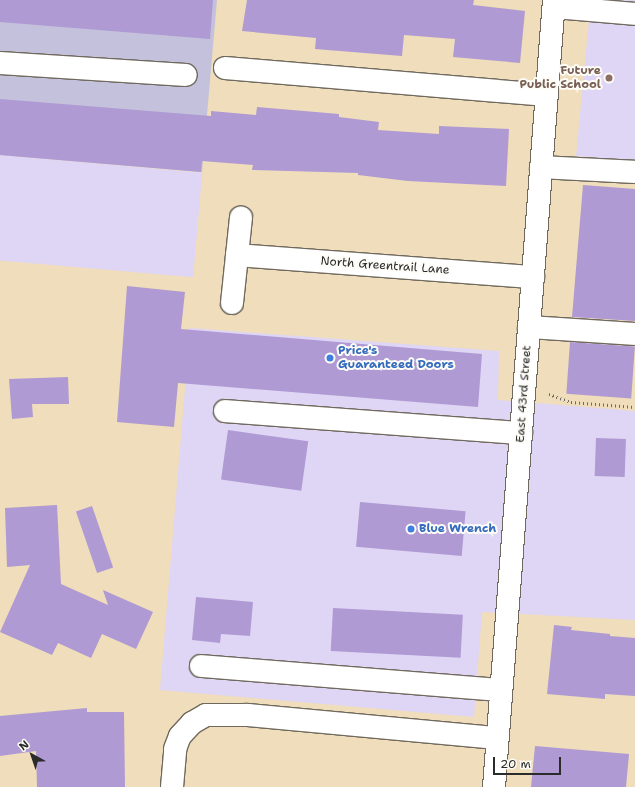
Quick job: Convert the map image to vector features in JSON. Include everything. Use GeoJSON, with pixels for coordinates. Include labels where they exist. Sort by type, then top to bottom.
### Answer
{"type":"FeatureCollection","features":[{"type":"Feature","properties":{"kind":"street"},"geometry":{"type":"LineString","coordinates":[[554,4],[635,14]]}},
{"type":"Feature","properties":{"kind":"street","name":"East 43rd Street"},"geometry":{"type":"LineString","coordinates":[[494,787],[554,4]]}},
{"type":"Feature","properties":{"kind":"street"},"geometry":{"type":"LineString","coordinates":[[0,63],[186,75]]}},
{"type":"Feature","properties":{"kind":"street"},"geometry":{"type":"LineString","coordinates":[[225,68],[547,95]]}},
{"type":"Feature","properties":{"kind":"street"},"geometry":{"type":"LineString","coordinates":[[541,167],[635,172]]}},
{"type":"Feature","properties":{"kind":"street"},"geometry":{"type":"LineString","coordinates":[[232,303],[241,218]]}},
{"type":"Feature","properties":{"kind":"street","name":"North Greentrail Lane"},"geometry":{"type":"LineString","coordinates":[[237,254],[533,277]]}},
{"type":"Feature","properties":{"kind":"street"},"geometry":{"type":"LineString","coordinates":[[529,327],[635,334]]}},
{"type":"Feature","properties":{"kind":"street"},"geometry":{"type":"LineString","coordinates":[[225,411],[521,433]]}},
{"type":"Feature","properties":{"kind":"street"},"geometry":{"type":"LineString","coordinates":[[201,666],[501,690]]}},
{"type":"Feature","properties":{"kind":"street"},"geometry":{"type":"LineString","coordinates":[[172,787],[175,749],[180,736],[192,723],[206,715],[248,715],[498,738]]}},
{"type":"Feature","properties":{"kind":"path"},"geometry":{"type":"LineString","coordinates":[[549,394],[571,402],[635,407]]}},
{"type":"Feature","properties":{"kind":"shaded area"},"geometry":{"type":"Polygon","coordinates":[[[0,0],[217,0],[202,172],[0,155],[0,0]]]}},
{"type":"Feature","properties":{"kind":"shaded area","name":"Future Public School"},"geometry":{"type":"Polygon","coordinates":[[[591,0],[635,0],[635,161],[576,156],[591,0]]]}},
{"type":"Feature","properties":{"kind":"shaded area"},"geometry":{"type":"Polygon","coordinates":[[[0,155],[202,173],[193,277],[0,260],[0,155]]]}},
{"type":"Feature","properties":{"kind":"shaded area"},"geometry":{"type":"Polygon","coordinates":[[[190,328],[499,351],[498,400],[635,411],[635,620],[482,612],[474,717],[160,690],[190,328]]]}},
{"type":"Feature","properties":{"kind":"building"},"geometry":{"type":"Polygon","coordinates":[[[0,0],[213,0],[210,39],[0,22],[0,0]]]}},
{"type":"Feature","properties":{"kind":"building"},"geometry":{"type":"Polygon","coordinates":[[[247,0],[474,0],[473,5],[525,11],[520,63],[453,57],[455,39],[404,35],[402,56],[315,49],[316,38],[242,31],[247,0]]]}},
{"type":"Feature","properties":{"kind":"building"},"geometry":{"type":"Polygon","coordinates":[[[0,99],[211,116],[211,111],[256,115],[257,107],[339,114],[339,117],[379,122],[378,130],[439,134],[439,126],[509,129],[506,186],[408,181],[358,175],[358,173],[252,170],[253,165],[202,161],[201,172],[0,155],[0,99]]]}},
{"type":"Feature","properties":{"kind":"building"},"geometry":{"type":"Polygon","coordinates":[[[583,185],[635,189],[635,321],[572,317],[583,185]]]}},
{"type":"Feature","properties":{"kind":"building"},"geometry":{"type":"Polygon","coordinates":[[[127,286],[185,292],[181,329],[482,354],[478,407],[178,383],[174,427],[117,422],[127,286]]]}},
{"type":"Feature","properties":{"kind":"building"},"geometry":{"type":"Polygon","coordinates":[[[570,342],[635,347],[631,398],[566,394],[570,342]]]}},
{"type":"Feature","properties":{"kind":"building"},"geometry":{"type":"Polygon","coordinates":[[[68,377],[69,404],[32,404],[33,417],[12,419],[9,379],[68,377]]]}},
{"type":"Feature","properties":{"kind":"building"},"geometry":{"type":"Polygon","coordinates":[[[228,430],[308,441],[301,491],[221,480],[228,430]]]}},
{"type":"Feature","properties":{"kind":"building"},"geometry":{"type":"Polygon","coordinates":[[[596,438],[626,439],[625,477],[595,476],[596,438]]]}},
{"type":"Feature","properties":{"kind":"building","name":"Blue Wrench"},"geometry":{"type":"Polygon","coordinates":[[[360,502],[466,511],[462,556],[356,547],[360,502]]]}},
{"type":"Feature","properties":{"kind":"building"},"geometry":{"type":"Polygon","coordinates":[[[57,505],[61,584],[108,605],[103,590],[153,612],[136,649],[102,634],[91,658],[58,643],[52,655],[0,632],[30,565],[7,567],[5,508],[57,505]]]}},
{"type":"Feature","properties":{"kind":"building"},"geometry":{"type":"Polygon","coordinates":[[[92,506],[113,567],[97,573],[76,512],[92,506]]]}},
{"type":"Feature","properties":{"kind":"building"},"geometry":{"type":"Polygon","coordinates":[[[196,597],[253,602],[250,636],[221,634],[220,643],[192,640],[196,597]]]}},
{"type":"Feature","properties":{"kind":"building"},"geometry":{"type":"Polygon","coordinates":[[[333,608],[463,615],[461,658],[331,651],[333,608]]]}},
{"type":"Feature","properties":{"kind":"building"},"geometry":{"type":"Polygon","coordinates":[[[554,625],[572,627],[571,630],[635,638],[635,696],[605,694],[605,699],[547,694],[554,625]]]}},
{"type":"Feature","properties":{"kind":"building"},"geometry":{"type":"Polygon","coordinates":[[[87,708],[87,712],[124,712],[125,787],[37,787],[36,751],[0,756],[0,716],[87,708]]]}},
{"type":"Feature","properties":{"kind":"building"},"geometry":{"type":"Polygon","coordinates":[[[535,746],[629,754],[626,787],[531,787],[535,746]]]}},
{"type":"Feature","properties":{"kind":"place","name":"Future Public School"},"geometry":{"type":"Point","coordinates":[609,78]}},
{"type":"Feature","properties":{"kind":"place","name":"Price's Guaranteed Doors"},"geometry":{"type":"Point","coordinates":[330,358]}},
{"type":"Feature","properties":{"kind":"place","name":"Blue Wrench"},"geometry":{"type":"Point","coordinates":[411,529]}}]}
